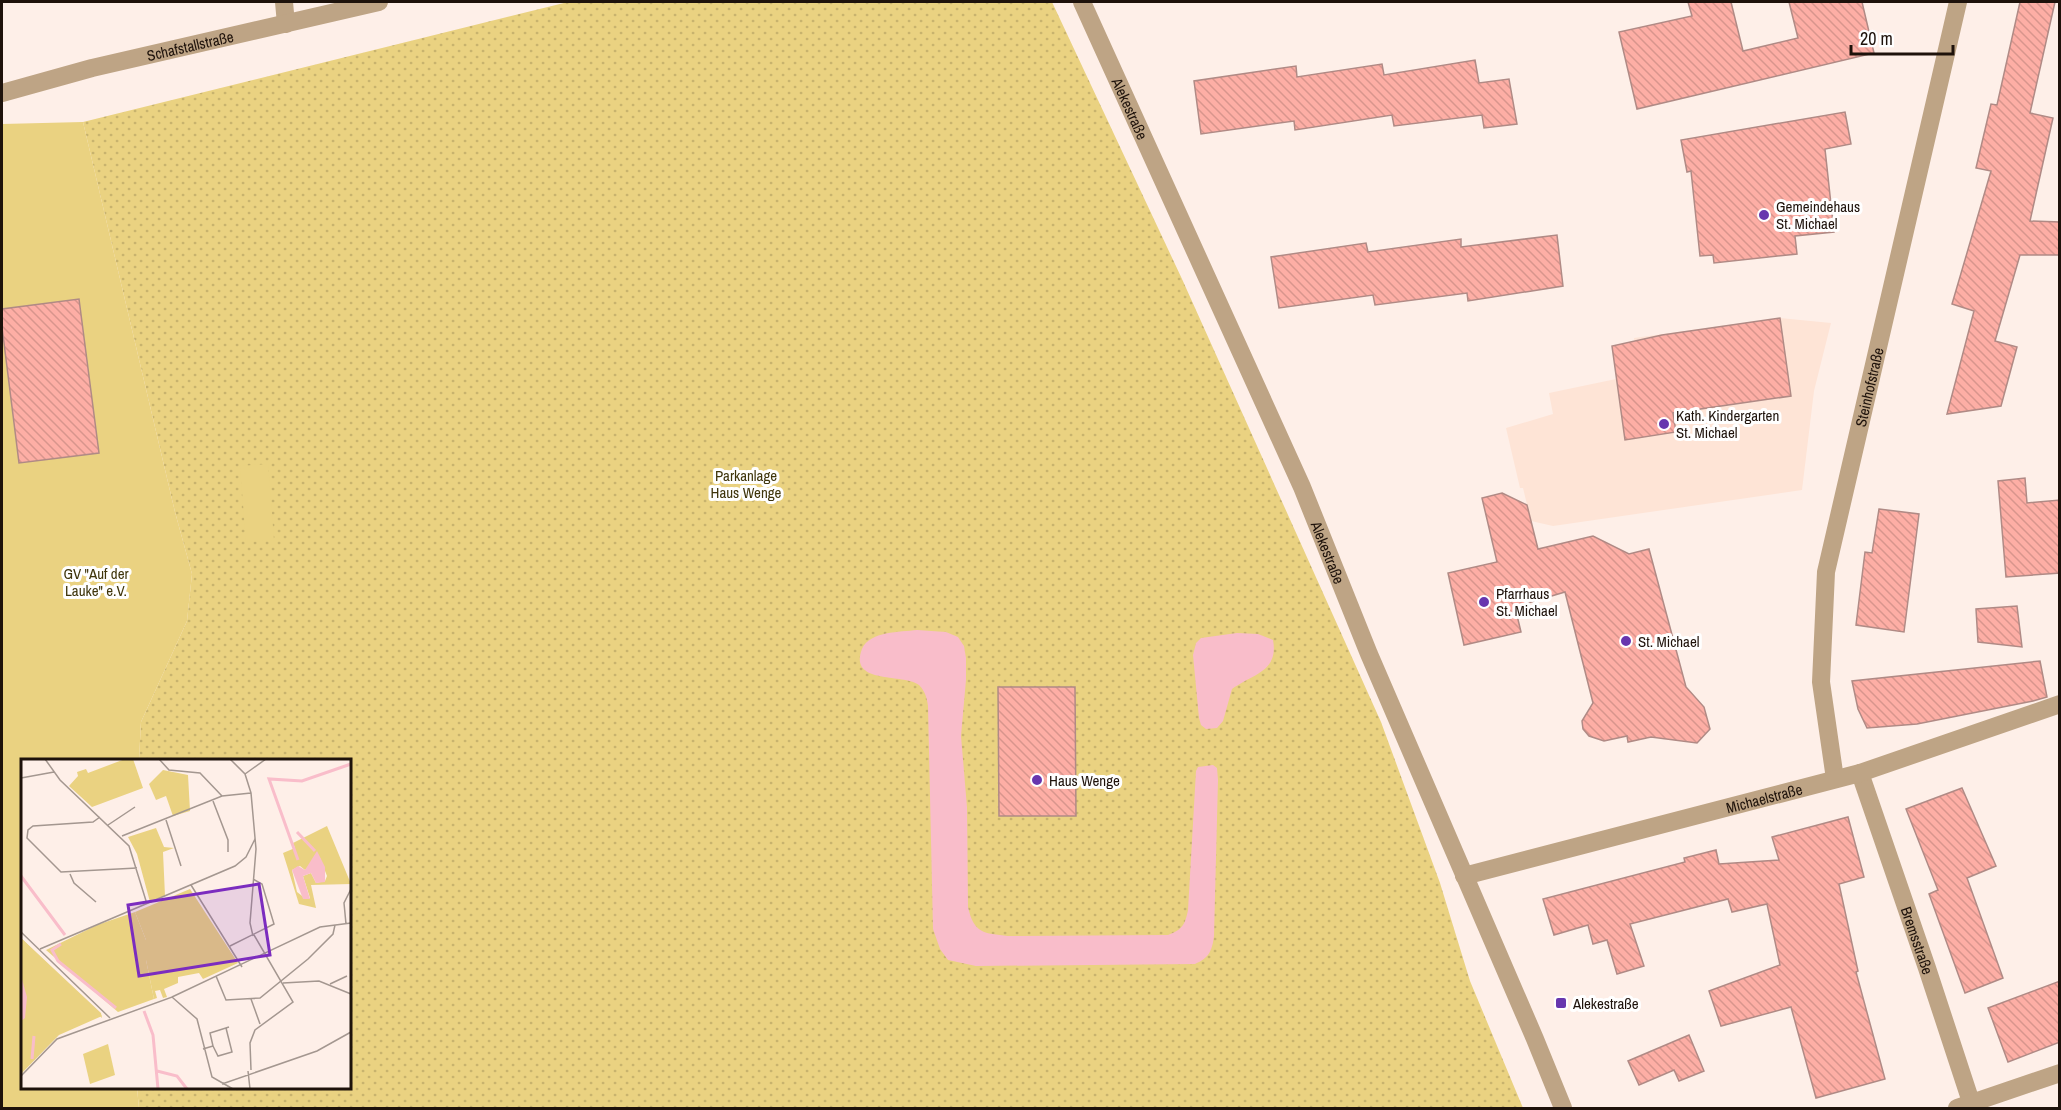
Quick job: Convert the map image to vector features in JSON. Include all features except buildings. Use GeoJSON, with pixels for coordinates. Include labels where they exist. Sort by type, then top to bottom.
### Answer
{"type":"FeatureCollection","features":[{"type":"Feature","properties":{"kind":"street"},"geometry":{"type":"LineString","coordinates":[[284,2],[286,24]]}},
{"type":"Feature","properties":{"kind":"street","name":"Schafstallstraße"},"geometry":{"type":"LineString","coordinates":[[2,93],[92,68],[379,2]]}},
{"type":"Feature","properties":{"kind":"street","name":"Alekestraße"},"geometry":{"type":"LineString","coordinates":[[1082,2],[1302,487],[1369,654],[1563,1108]]}},
{"type":"Feature","properties":{"kind":"street","name":"Steinhofstraße"},"geometry":{"type":"LineString","coordinates":[[1835,778],[1821,682],[1826,572],[1958,2]]}},
{"type":"Feature","properties":{"kind":"street","name":"Michaelstraße"},"geometry":{"type":"LineString","coordinates":[[1464,876],[1860,773],[2060,704]]}},
{"type":"Feature","properties":{"kind":"street","name":"Bremsstraße"},"geometry":{"type":"LineString","coordinates":[[1860,773],[1927,968],[1967,1107]]}},
{"type":"Feature","properties":{"kind":"street"},"geometry":{"type":"LineString","coordinates":[[1967,1107],[2060,1073]]}},
{"type":"Feature","properties":{"kind":"shaded area","name":"Kath. Kindergarten St. Michael"},"geometry":{"type":"Polygon","coordinates":[[[1780,318],[1831,323],[1814,391],[1802,490],[1553,526],[1531,521],[1523,488],[1520,488],[1506,428],[1553,414],[1549,393],[1640,374],[1634,338],[1780,318]]]}},
{"type":"Feature","properties":{"kind":"shaded area"},"geometry":{"type":"Polygon","coordinates":[[[917,630],[946,632],[958,637],[964,646],[966,680],[961,736],[967,807],[968,907],[970,916],[977,927],[986,933],[1008,936],[1168,935],[1180,929],[1188,910],[1196,771],[1198,767],[1213,765],[1217,768],[1218,780],[1214,936],[1211,950],[1204,959],[1195,964],[976,966],[948,960],[940,949],[933,929],[926,697],[919,685],[912,681],[870,673],[863,668],[860,660],[862,649],[872,639],[886,634],[917,630]]]}},
{"type":"Feature","properties":{"kind":"shaded area"},"geometry":{"type":"Polygon","coordinates":[[[1237,633],[1258,634],[1273,640],[1272,659],[1262,671],[1232,689],[1223,721],[1217,728],[1206,729],[1201,725],[1199,718],[1193,655],[1196,643],[1201,638],[1237,633]]]}},
{"type":"Feature","properties":{"kind":"green space","name":"Parkanlage Haus Wenge"},"geometry":{"type":"Polygon","coordinates":[[[568,2],[1052,2],[1182,279],[1381,722],[1440,883],[1470,981],[1523,1108],[139,1108],[137,1089],[351,1089],[351,759],[139,759],[141,722],[187,621],[192,574],[175,512],[83,122],[568,2]]]}},
{"type":"Feature","properties":{"kind":"green space","name":"GV \"Auf der Lauke\" e.V."},"geometry":{"type":"Polygon","coordinates":[[[83,122],[175,512],[192,574],[187,621],[141,722],[139,759],[21,759],[21,1089],[137,1089],[139,1108],[2,1108],[2,124],[83,122]]]}},
{"type":"Feature","properties":{"kind":"green space"},"geometry":{"type":"Polygon","coordinates":[[[268,464],[274,540],[246,542],[240,466],[268,464]]]}},
{"type":"Feature","properties":{"kind":"place","name":"Gemeindehaus St. Michael"},"geometry":{"type":"Point","coordinates":[1764,215]}},
{"type":"Feature","properties":{"kind":"place","name":"Kath. Kindergarten St. Michael"},"geometry":{"type":"Point","coordinates":[1664,424]}},
{"type":"Feature","properties":{"kind":"place","name":"Pfarrhaus St. Michael"},"geometry":{"type":"Point","coordinates":[1484,602]}},
{"type":"Feature","properties":{"kind":"place","name":"St. Michael"},"geometry":{"type":"Point","coordinates":[1626,641]}},
{"type":"Feature","properties":{"kind":"place","name":"Haus Wenge"},"geometry":{"type":"Point","coordinates":[1037,780]}},
{"type":"Feature","properties":{"kind":"place","name":"Alekestraße"},"geometry":{"type":"Point","coordinates":[1561,1003]}}]}
